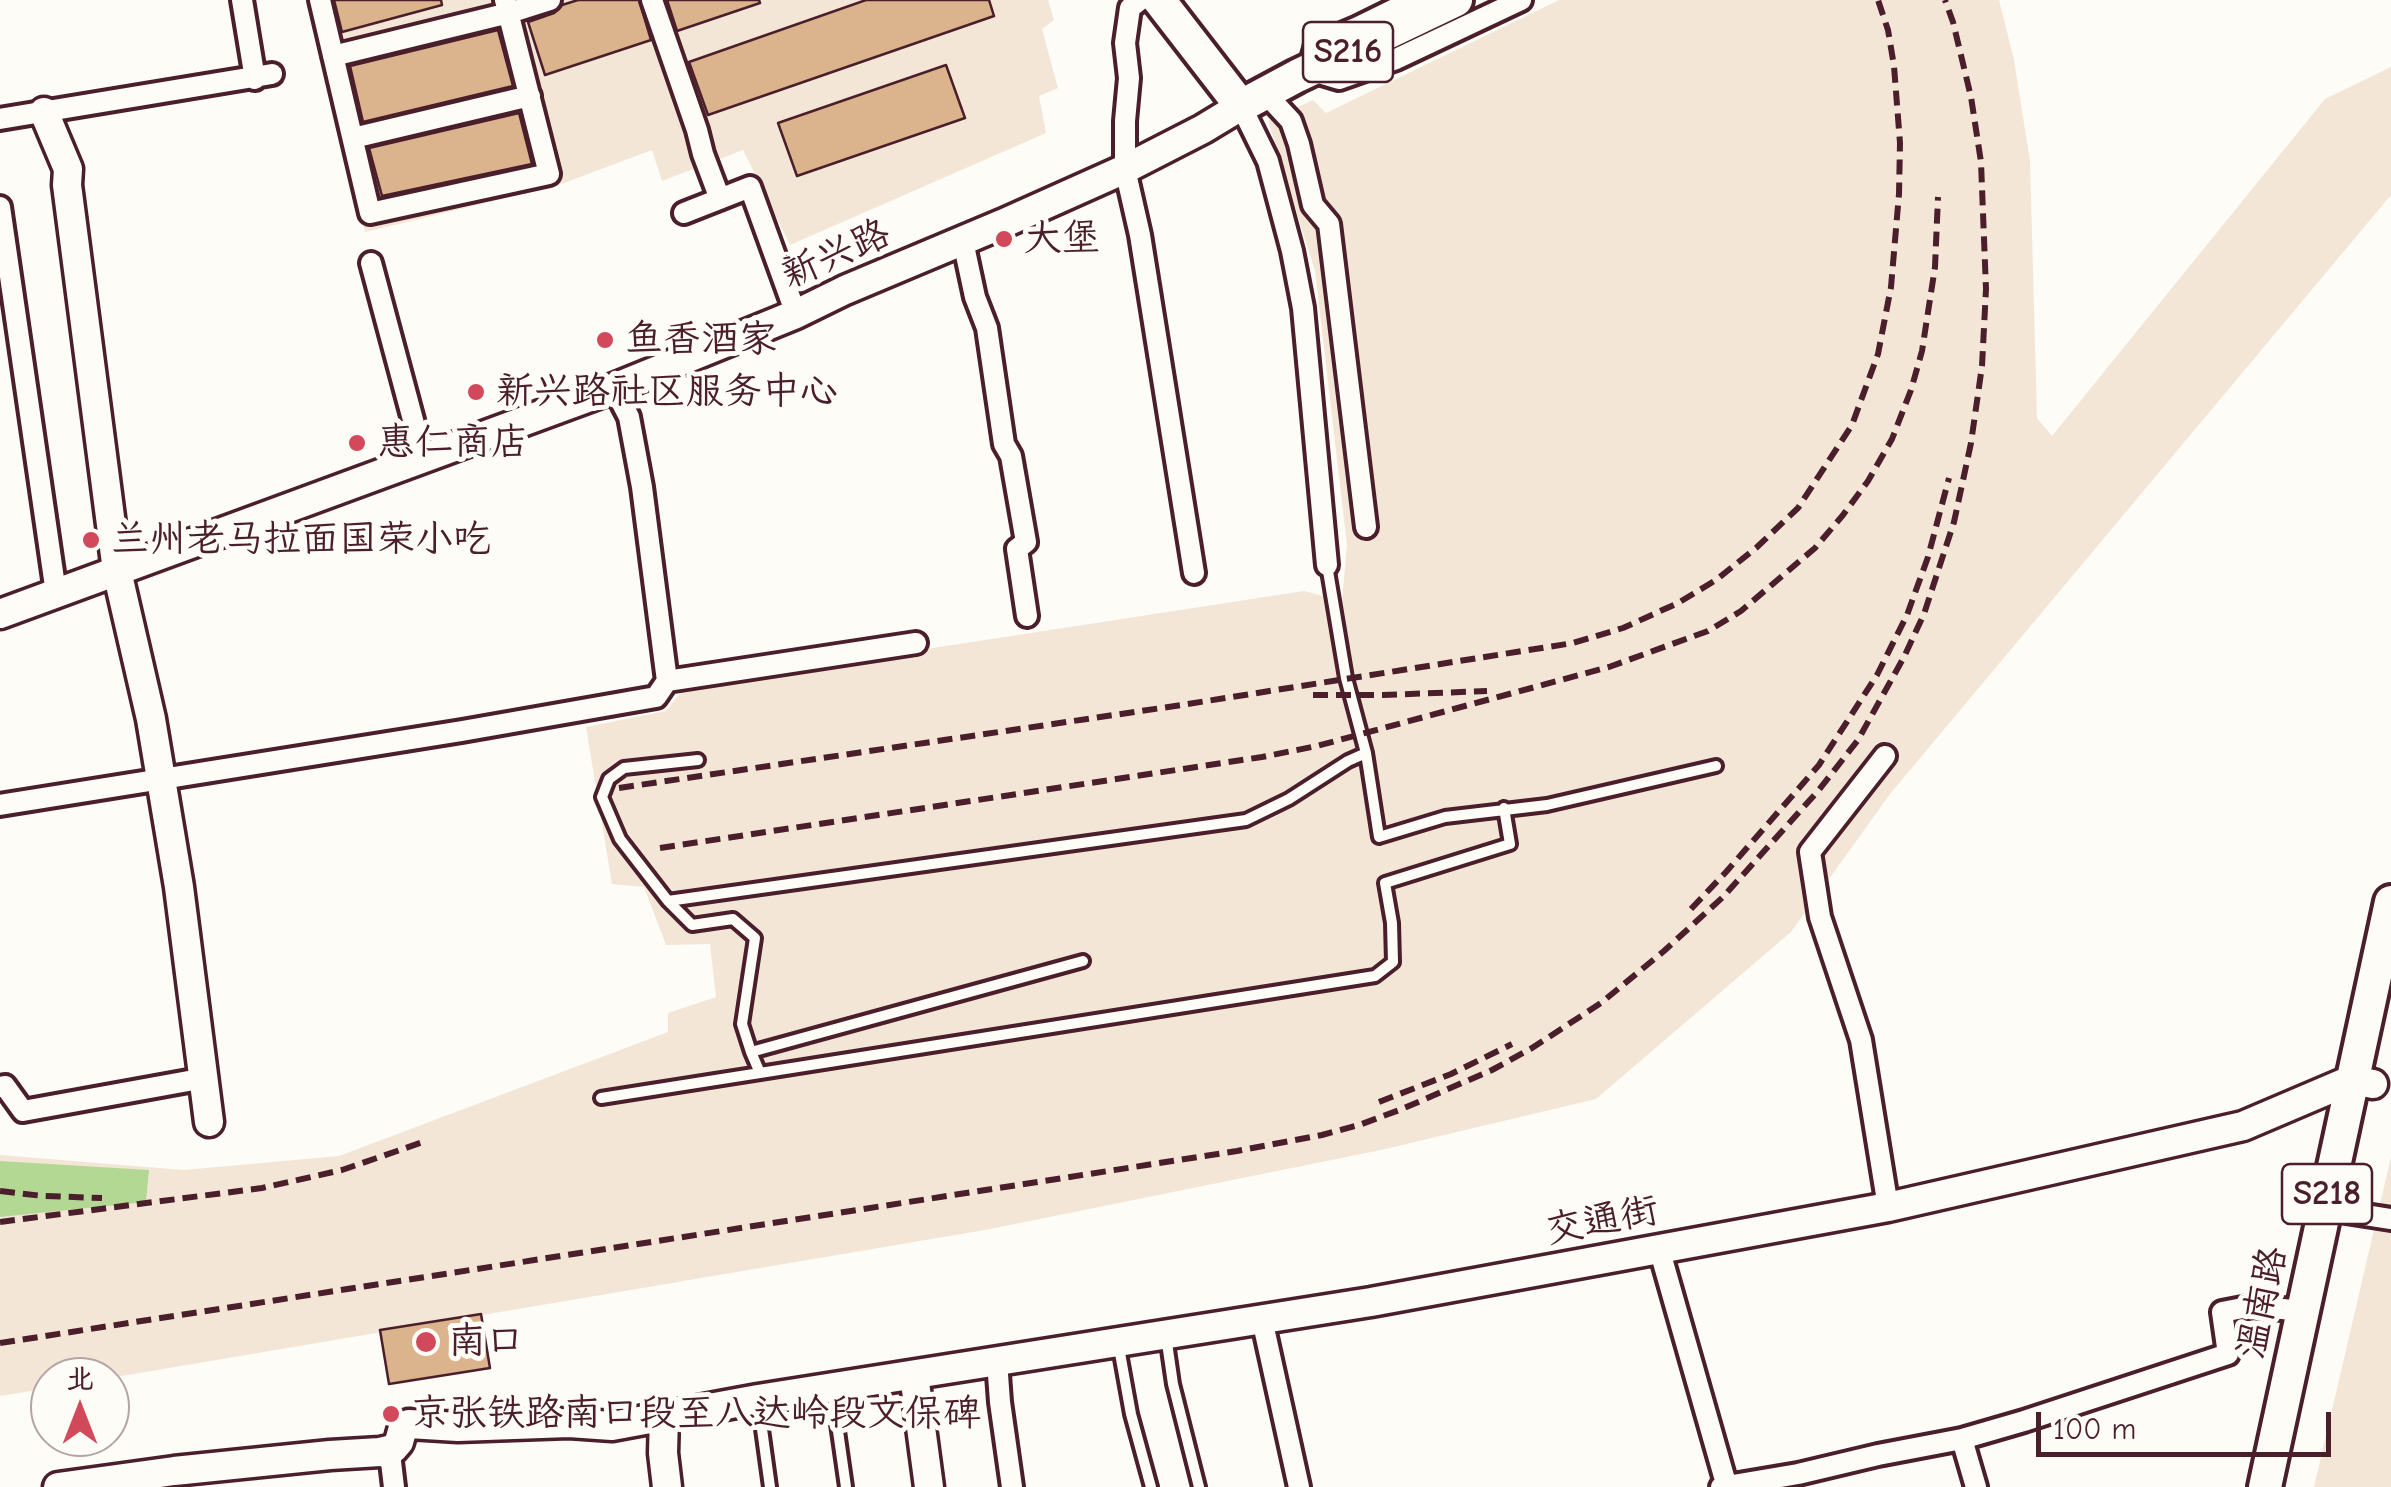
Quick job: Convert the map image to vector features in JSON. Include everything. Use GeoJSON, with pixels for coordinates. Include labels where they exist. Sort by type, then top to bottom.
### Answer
{"type":"FeatureCollection","features":[{"type":"Feature","properties":{"kind":"main road"},"geometry":{"type":"LineString","coordinates":[[1159,0],[1253,99]]}},
{"type":"Feature","properties":{"kind":"main road","name":"S216"},"geometry":{"type":"LineString","coordinates":[[1253,99],[1456,0]]}},
{"type":"Feature","properties":{"kind":"main road","name":"温南路"},"geometry":{"type":"LineString","coordinates":[[2288,1487],[2346,1212],[2391,902]]}},
{"type":"Feature","properties":{"kind":"main road","name":"温南路"},"geometry":{"type":"LineString","coordinates":[[2265,1487],[2302,1311],[2362,1082],[2391,998]]}},
{"type":"Feature","properties":{"kind":"street"},"geometry":{"type":"LineString","coordinates":[[0,119],[264,77],[242,0]]}},
{"type":"Feature","properties":{"kind":"street"},"geometry":{"type":"LineString","coordinates":[[320,0],[370,213],[549,174],[507,7]]}},
{"type":"Feature","properties":{"kind":"street"},"geometry":{"type":"LineString","coordinates":[[333,56],[507,7],[550,0]]}},
{"type":"Feature","properties":{"kind":"street"},"geometry":{"type":"LineString","coordinates":[[652,0],[720,199]]}},
{"type":"Feature","properties":{"kind":"street"},"geometry":{"type":"LineString","coordinates":[[1140,0],[1130,8],[1124,43],[1128,94],[1124,168],[1140,234],[1194,573]]}},
{"type":"Feature","properties":{"kind":"street"},"geometry":{"type":"LineString","coordinates":[[1358,28],[1363,0]]}},
{"type":"Feature","properties":{"kind":"street"},"geometry":{"type":"LineString","coordinates":[[1412,0],[1316,45],[1309,70],[1339,79],[1396,59],[1521,0]]}},
{"type":"Feature","properties":{"kind":"street"},"geometry":{"type":"LineString","coordinates":[[353,138],[530,96]]}},
{"type":"Feature","properties":{"kind":"street"},"geometry":{"type":"LineString","coordinates":[[1253,99],[1291,121],[1313,205],[1329,224],[1366,526]]}},
{"type":"Feature","properties":{"kind":"street"},"geometry":{"type":"LineString","coordinates":[[1253,99],[1303,308],[1327,565]]}},
{"type":"Feature","properties":{"kind":"street","name":"新兴路"},"geometry":{"type":"LineString","coordinates":[[0,614],[614,388],[796,314],[1124,168],[1253,99]]}},
{"type":"Feature","properties":{"kind":"street"},"geometry":{"type":"LineString","coordinates":[[44,112],[68,168],[67,185],[116,570],[151,718],[180,886],[209,1122]]}},
{"type":"Feature","properties":{"kind":"street"},"geometry":{"type":"LineString","coordinates":[[684,213],[750,187],[796,314]]}},
{"type":"Feature","properties":{"kind":"street"},"geometry":{"type":"LineString","coordinates":[[0,207],[56,593]]}},
{"type":"Feature","properties":{"kind":"street"},"geometry":{"type":"LineString","coordinates":[[963,242],[975,297],[987,328],[1004,444],[1011,456],[1026,542],[1017,548],[1028,616]]}},
{"type":"Feature","properties":{"kind":"street"},"geometry":{"type":"LineString","coordinates":[[370,264],[424,461]]}},
{"type":"Feature","properties":{"kind":"street"},"geometry":{"type":"LineString","coordinates":[[0,804],[656,697],[667,681],[642,487],[629,417],[614,388]]}},
{"type":"Feature","properties":{"kind":"street"},"geometry":{"type":"LineString","coordinates":[[667,681],[916,644]]}},
{"type":"Feature","properties":{"kind":"street"},"geometry":{"type":"LineString","coordinates":[[1885,756],[1810,852],[1820,917],[1861,1040],[1888,1207]]}},
{"type":"Feature","properties":{"kind":"street"},"geometry":{"type":"LineString","coordinates":[[0,1087],[6,1086],[23,1111],[204,1078]]}},
{"type":"Feature","properties":{"kind":"street","name":"交通街"},"geometry":{"type":"LineString","coordinates":[[380,1452],[394,1449],[408,1424],[612,1426],[1371,1302],[1888,1207],[2242,1126],[2362,1082]]}},
{"type":"Feature","properties":{"kind":"street"},"geometry":{"type":"LineString","coordinates":[[2346,1212],[2391,1219]]}},
{"type":"Feature","properties":{"kind":"street"},"geometry":{"type":"LineString","coordinates":[[1660,1248],[1725,1487],[1962,1438],[2024,1421],[2228,1354],[2222,1312],[2254,1306],[2302,1311]]}},
{"type":"Feature","properties":{"kind":"street"},"geometry":{"type":"LineString","coordinates":[[1262,1320],[1298,1487]]}},
{"type":"Feature","properties":{"kind":"street"},"geometry":{"type":"LineString","coordinates":[[997,1362],[1012,1487]]}},
{"type":"Feature","properties":{"kind":"street"},"geometry":{"type":"LineString","coordinates":[[914,1374],[930,1487]]}},
{"type":"Feature","properties":{"kind":"street"},"geometry":{"type":"LineString","coordinates":[[664,1416],[662,1453],[668,1487]]}},
{"type":"Feature","properties":{"kind":"street"},"geometry":{"type":"LineString","coordinates":[[1962,1438],[1976,1487]]}},
{"type":"Feature","properties":{"kind":"street"},"geometry":{"type":"LineString","coordinates":[[58,1487],[174,1479],[330,1455],[380,1452],[391,1462],[394,1487]]}},
{"type":"Feature","properties":{"kind":"lane"},"geometry":{"type":"LineString","coordinates":[[1327,565],[1346,678],[1366,753],[1379,837],[1446,817],[1547,804],[1716,766]]}},
{"type":"Feature","properties":{"kind":"lane"},"geometry":{"type":"LineString","coordinates":[[668,901],[1246,820],[1366,753]]}},
{"type":"Feature","properties":{"kind":"lane"},"geometry":{"type":"LineString","coordinates":[[698,760],[624,768],[609,779],[602,797],[620,839],[692,925],[733,920],[755,938],[742,1024],[760,1073]]}},
{"type":"Feature","properties":{"kind":"lane"},"geometry":{"type":"LineString","coordinates":[[601,1098],[1375,976],[1393,962],[1392,923],[1384,883],[1510,844],[1504,808]]}},
{"type":"Feature","properties":{"kind":"lane"},"geometry":{"type":"LineString","coordinates":[[751,1052],[1083,961]]}},
{"type":"Feature","properties":{"kind":"lane"},"geometry":{"type":"LineString","coordinates":[[1166,1334],[1173,1384],[1199,1487]]}},
{"type":"Feature","properties":{"kind":"lane"},"geometry":{"type":"LineString","coordinates":[[1118,1342],[1131,1414],[1151,1487]]}},
{"type":"Feature","properties":{"kind":"lane"},"geometry":{"type":"LineString","coordinates":[[832,1388],[846,1487]]}},
{"type":"Feature","properties":{"kind":"lane"},"geometry":{"type":"LineString","coordinates":[[758,1400],[770,1487]]}},
{"type":"Feature","properties":{"kind":"shaded area"},"geometry":{"type":"Polygon","coordinates":[[[312,0],[1048,0],[1054,20],[1042,29],[1058,88],[1039,96],[1046,133],[790,245],[743,150],[662,181],[652,150],[556,186],[365,232],[312,0]]]}},
{"type":"Feature","properties":{"kind":"shaded area"},"geometry":{"type":"Polygon","coordinates":[[[1559,0],[1999,0],[2014,60],[2030,161],[2037,418],[2052,436],[2325,99],[2391,67],[2391,195],[1890,794],[1791,932],[1596,1099],[1381,1150],[985,1230],[130,1375],[130,1357],[30,1357],[30,1391],[0,1396],[0,1155],[184,1170],[339,1156],[668,1032],[668,1013],[716,997],[710,944],[666,945],[644,887],[612,884],[586,727],[666,711],[686,686],[1304,591],[1342,601],[1347,545],[1315,271],[1268,121],[1313,100],[1326,113],[1559,0]]]}},
{"type":"Feature","properties":{"kind":"shaded area"},"geometry":{"type":"Polygon","coordinates":[[[2391,1157],[2391,1487],[2314,1487],[2391,1157]]]}},
{"type":"Feature","properties":{"kind":"green space"},"geometry":{"type":"Polygon","coordinates":[[[0,1161],[149,1170],[146,1202],[0,1217],[0,1161]]]}},
{"type":"Feature","properties":{"kind":"building"},"geometry":{"type":"Polygon","coordinates":[[[334,0],[441,0],[442,5],[342,32],[334,0]]]}},
{"type":"Feature","properties":{"kind":"building"},"geometry":{"type":"Polygon","coordinates":[[[578,0],[639,0],[651,40],[545,75],[528,22],[578,0]]]}},
{"type":"Feature","properties":{"kind":"building"},"geometry":{"type":"Polygon","coordinates":[[[667,0],[759,0],[760,3],[677,31],[667,0]]]}},
{"type":"Feature","properties":{"kind":"building"},"geometry":{"type":"Polygon","coordinates":[[[866,0],[989,0],[994,16],[708,115],[689,62],[866,0]]]}},
{"type":"Feature","properties":{"kind":"building"},"geometry":{"type":"Polygon","coordinates":[[[498,30],[513,86],[363,122],[350,66],[498,30]]]}},
{"type":"Feature","properties":{"kind":"building"},"geometry":{"type":"Polygon","coordinates":[[[946,65],[965,118],[797,176],[778,123],[946,65]]]}},
{"type":"Feature","properties":{"kind":"building"},"geometry":{"type":"Polygon","coordinates":[[[519,113],[532,164],[382,196],[369,148],[519,113]]]}},
{"type":"Feature","properties":{"kind":"building"},"geometry":{"type":"Polygon","coordinates":[[[481,1314],[490,1368],[389,1384],[380,1330],[481,1314]]]}},
{"type":"Feature","properties":{"kind":"railway"},"geometry":{"type":"LineString","coordinates":[[619,788],[1573,643],[1623,628],[1678,603],[1716,580],[1798,508],[1852,425],[1878,354],[1891,287],[1900,143],[1894,66],[1878,0]]}},
{"type":"Feature","properties":{"kind":"railway"},"geometry":{"type":"LineString","coordinates":[[0,1343],[1322,1135],[1402,1109],[1492,1070],[1601,1003],[1723,897],[1818,791],[1858,740],[1924,614],[1954,522],[1971,443],[1982,366],[1986,289],[1981,162],[1971,97],[1945,0]]}},
{"type":"Feature","properties":{"kind":"railway"},"geometry":{"type":"LineString","coordinates":[[660,848],[1317,746],[1609,667],[1708,631],[1741,611],[1815,548],[1868,481],[1892,439],[1922,351],[1935,267],[1938,197]]}},
{"type":"Feature","properties":{"kind":"railway"},"geometry":{"type":"LineString","coordinates":[[1691,909],[1819,765],[1877,675],[1907,615],[1928,557],[1949,478]]}},
{"type":"Feature","properties":{"kind":"railway"},"geometry":{"type":"LineString","coordinates":[[1313,695],[1487,691]]}},
{"type":"Feature","properties":{"kind":"railway"},"geometry":{"type":"LineString","coordinates":[[1379,1102],[1451,1074],[1512,1044]]}},
{"type":"Feature","properties":{"kind":"railway"},"geometry":{"type":"LineString","coordinates":[[0,1222],[262,1188],[342,1170],[423,1142]]}},
{"type":"Feature","properties":{"kind":"railway"},"geometry":{"type":"LineString","coordinates":[[0,1191],[102,1198]]}},
{"type":"Feature","properties":{"kind":"place","name":"大堡"},"geometry":{"type":"Point","coordinates":[1004,239]}},
{"type":"Feature","properties":{"kind":"place","name":"鱼香酒家"},"geometry":{"type":"Point","coordinates":[605,340]}},
{"type":"Feature","properties":{"kind":"place","name":"新兴路社区服务中心"},"geometry":{"type":"Point","coordinates":[476,392]}},
{"type":"Feature","properties":{"kind":"place","name":"惠仁商店"},"geometry":{"type":"Point","coordinates":[357,443]}},
{"type":"Feature","properties":{"kind":"place","name":"兰州老马拉面国荣小吃"},"geometry":{"type":"Point","coordinates":[91,540]}},
{"type":"Feature","properties":{"kind":"place","name":"南口"},"geometry":{"type":"Point","coordinates":[426,1342]}},
{"type":"Feature","properties":{"kind":"place","name":"京张铁路南口段至八达岭段文保碑"},"geometry":{"type":"Point","coordinates":[391,1414]}}]}
